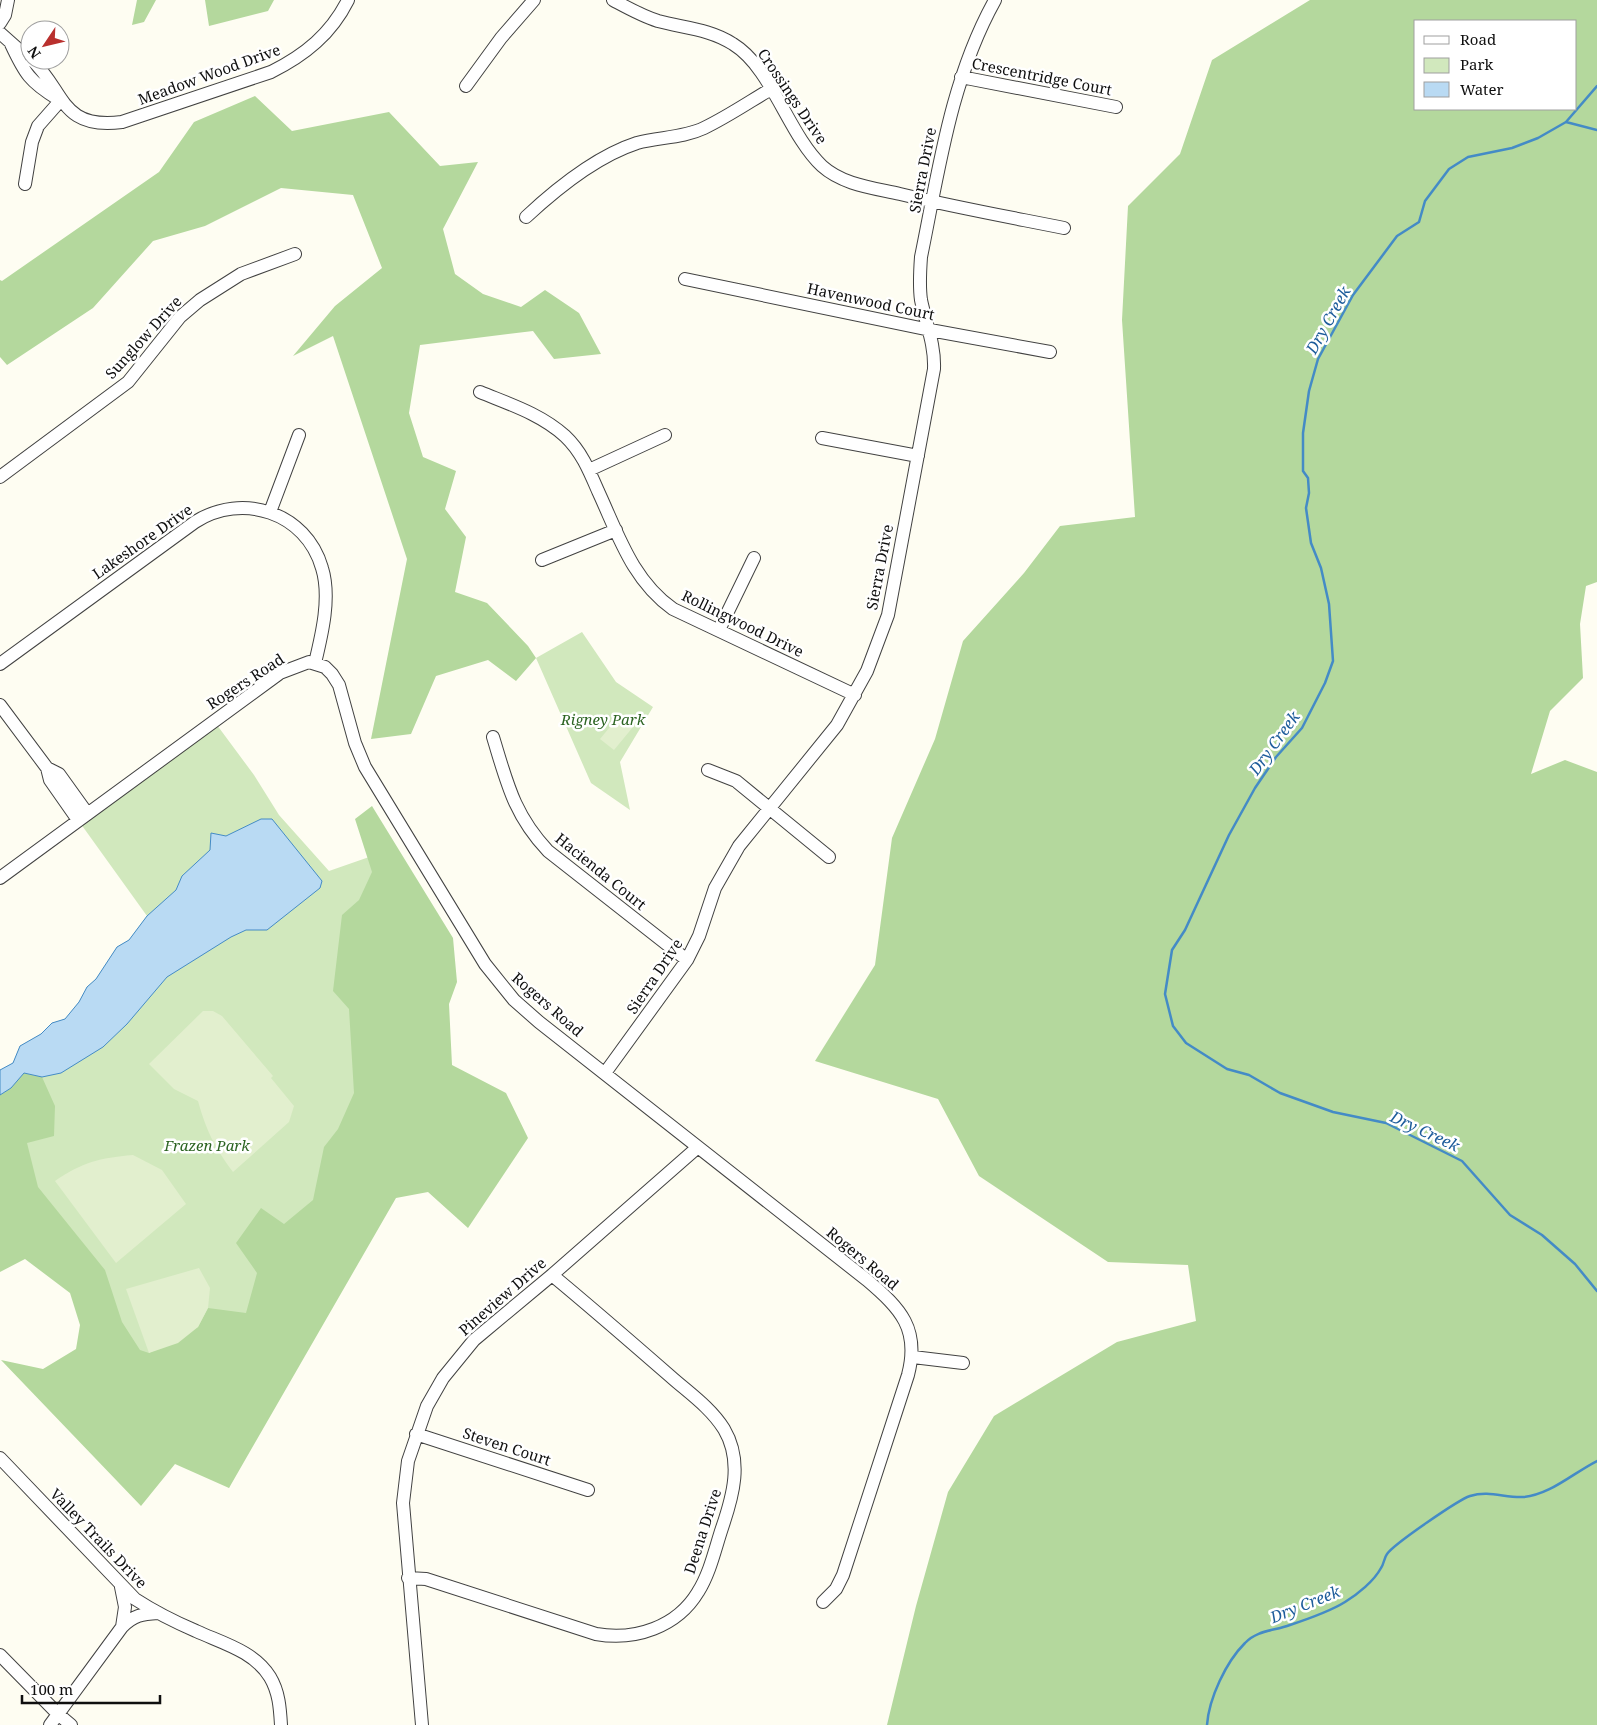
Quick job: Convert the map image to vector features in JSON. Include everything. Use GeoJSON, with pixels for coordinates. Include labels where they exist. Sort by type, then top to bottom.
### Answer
{"type":"FeatureCollection","features":[{"type":"Feature","properties":{"kind":"street"},"geometry":{"type":"LineString","coordinates":[[0,23],[5,15],[8,0]]}},
{"type":"Feature","properties":{"kind":"street","name":"Meadow Wood Drive"},"geometry":{"type":"LineString","coordinates":[[11,44],[25,73],[40,88],[78,116],[96,123],[115,123],[262,75],[293,61],[319,40],[336,20],[348,0]]}},
{"type":"Feature","properties":{"kind":"street"},"geometry":{"type":"LineString","coordinates":[[466,86],[501,38],[534,0]]}},
{"type":"Feature","properties":{"kind":"street","name":"Crossings Drive"},"geometry":{"type":"LineString","coordinates":[[613,0],[646,17],[708,32],[735,45],[751,60],[809,150],[823,167],[840,178],[857,184],[932,202],[1064,228]]}},
{"type":"Feature","properties":{"kind":"street","name":"Sierra Drive"},"geometry":{"type":"LineString","coordinates":[[605,1073],[687,960],[699,936],[723,872],[739,846],[837,725],[867,671],[888,614],[934,369],[934,350],[921,300],[919,275],[952,108],[961,77],[995,0]]}},
{"type":"Feature","properties":{"kind":"street","name":"Meadow Wood Drive"},"geometry":{"type":"LineString","coordinates":[[0,32],[20,51]]}},
{"type":"Feature","properties":{"kind":"street","name":"Meadow Wood Drive"},"geometry":{"type":"LineString","coordinates":[[42,70],[60,101]]}},
{"type":"Feature","properties":{"kind":"street","name":"Crescentridge Court"},"geometry":{"type":"LineString","coordinates":[[961,77],[1116,108]]}},
{"type":"Feature","properties":{"kind":"street"},"geometry":{"type":"LineString","coordinates":[[526,216],[554,191],[616,152],[639,143],[698,130],[770,90]]}},
{"type":"Feature","properties":{"kind":"street"},"geometry":{"type":"LineString","coordinates":[[25,184],[32,142],[38,126],[60,101]]}},
{"type":"Feature","properties":{"kind":"street","name":"Sunglow Drive"},"geometry":{"type":"LineString","coordinates":[[0,477],[128,382],[180,317],[200,300],[241,274],[295,254]]}},
{"type":"Feature","properties":{"kind":"street","name":"Havenwood Court"},"geometry":{"type":"LineString","coordinates":[[685,279],[930,330],[1050,352]]}},
{"type":"Feature","properties":{"kind":"street","name":"Rollingwood Drive"},"geometry":{"type":"LineString","coordinates":[[480,392],[546,421],[572,443],[589,470],[632,566],[661,601],[673,609],[855,695]]}},
{"type":"Feature","properties":{"kind":"street"},"geometry":{"type":"LineString","coordinates":[[270,512],[299,435]]}},
{"type":"Feature","properties":{"kind":"street"},"geometry":{"type":"LineString","coordinates":[[589,470],[665,435]]}},
{"type":"Feature","properties":{"kind":"street"},"geometry":{"type":"LineString","coordinates":[[822,438],[918,456]]}},
{"type":"Feature","properties":{"kind":"street","name":"Lakeshore Drive"},"geometry":{"type":"LineString","coordinates":[[0,664],[202,518],[240,506],[270,512],[296,528],[313,547],[323,568],[326,586],[325,606],[314,663]]}},
{"type":"Feature","properties":{"kind":"street"},"geometry":{"type":"LineString","coordinates":[[542,560],[616,530]]}},
{"type":"Feature","properties":{"kind":"street"},"geometry":{"type":"LineString","coordinates":[[719,630],[754,558]]}},
{"type":"Feature","properties":{"kind":"street","name":"Rogers Road"},"geometry":{"type":"LineString","coordinates":[[0,878],[274,677],[308,662],[325,668],[339,686],[355,743],[365,767],[485,964],[514,1000],[884,1294],[908,1328],[912,1357],[843,1575],[836,1588],[822,1602]]}},
{"type":"Feature","properties":{"kind":"street"},"geometry":{"type":"LineString","coordinates":[[0,705],[47,768],[50,780],[83,816]]}},
{"type":"Feature","properties":{"kind":"street","name":"Hacienda Court"},"geometry":{"type":"LineString","coordinates":[[493,737],[517,811],[536,839],[548,852],[687,960]]}},
{"type":"Feature","properties":{"kind":"street"},"geometry":{"type":"LineString","coordinates":[[708,770],[736,781],[829,857]]}},
{"type":"Feature","properties":{"kind":"street","name":"Pineview Drive"},"geometry":{"type":"LineString","coordinates":[[422,1725],[403,1504],[406,1473],[416,1434],[434,1392],[460,1355],[496,1320],[552,1275],[698,1147]]}},
{"type":"Feature","properties":{"kind":"street","name":"Deena Drive"},"geometry":{"type":"LineString","coordinates":[[408,1578],[426,1579],[596,1634],[620,1636],[655,1629],[672,1619],[698,1592],[708,1570],[734,1489],[734,1460],[725,1431],[704,1404],[552,1275]]}},
{"type":"Feature","properties":{"kind":"street"},"geometry":{"type":"LineString","coordinates":[[912,1357],[963,1363]]}},
{"type":"Feature","properties":{"kind":"street","name":"Steven Court"},"geometry":{"type":"LineString","coordinates":[[416,1434],[588,1490]]}},
{"type":"Feature","properties":{"kind":"street","name":"Valley Trails Drive"},"geometry":{"type":"LineString","coordinates":[[0,1458],[135,1599],[158,1613],[236,1649],[256,1661],[270,1677],[277,1693],[281,1725]]}},
{"type":"Feature","properties":{"kind":"street"},"geometry":{"type":"LineString","coordinates":[[122,1587],[125,1607],[122,1626]]}},
{"type":"Feature","properties":{"kind":"street"},"geometry":{"type":"LineString","coordinates":[[54,1720],[122,1626],[140,1614],[158,1613]]}},
{"type":"Feature","properties":{"kind":"street"},"geometry":{"type":"LineString","coordinates":[[0,1654],[54,1720],[71,1725]]}},
{"type":"Feature","properties":{"kind":"green space"},"geometry":{"type":"Polygon","coordinates":[[[137,0],[156,0],[144,22],[132,25],[137,0]]]}},
{"type":"Feature","properties":{"kind":"green space"},"geometry":{"type":"Polygon","coordinates":[[[205,0],[274,0],[268,11],[209,26],[205,0]]]}},
{"type":"Feature","properties":{"kind":"green space"},"geometry":{"type":"Polygon","coordinates":[[[1310,0],[1597,0],[1597,582],[1586,586],[1580,624],[1583,678],[1550,711],[1531,774],[1565,760],[1597,772],[1597,1725],[887,1725],[916,1606],[948,1492],[994,1416],[1117,1342],[1196,1321],[1188,1265],[1108,1262],[979,1176],[938,1099],[815,1061],[875,965],[892,838],[935,739],[963,641],[1024,573],[1060,526],[1135,517],[1122,320],[1128,206],[1180,154],[1212,60],[1310,0]]]}},
{"type":"Feature","properties":{"kind":"green space"},"geometry":{"type":"Polygon","coordinates":[[[255,96],[292,131],[389,112],[440,166],[478,162],[443,229],[455,274],[483,294],[521,307],[545,290],[579,313],[601,354],[554,359],[533,331],[420,345],[409,413],[423,457],[456,471],[445,509],[466,537],[455,592],[487,603],[528,646],[536,658],[516,681],[488,660],[436,676],[411,734],[371,739],[407,559],[333,336],[293,356],[335,306],[382,268],[353,195],[281,188],[205,226],[153,241],[93,308],[7,365],[0,357],[0,280],[2,281],[159,172],[194,122],[255,96]]]}},
{"type":"Feature","properties":{"kind":"green space","name":"Rigney Park"},"geometry":{"type":"Polygon","coordinates":[[[582,632],[616,682],[653,707],[620,762],[630,810],[591,783],[536,658],[582,632]]]}},
{"type":"Feature","properties":{"kind":"green space"},"geometry":{"type":"Polygon","coordinates":[[[619,716],[633,727],[614,750],[600,739],[619,716]]]}},
{"type":"Feature","properties":{"kind":"green space","name":"Frazen Park"},"geometry":{"type":"Polygon","coordinates":[[[214,721],[254,775],[279,815],[329,871],[372,856],[436,973],[229,1488],[0,1198],[0,1070],[13,1063],[20,1046],[41,1034],[52,1023],[65,1019],[79,1002],[87,987],[96,979],[117,947],[129,940],[147,916],[78,820],[214,721]]]}},
{"type":"Feature","properties":{"kind":"green space"},"geometry":{"type":"Polygon","coordinates":[[[372,806],[453,938],[457,982],[449,1004],[452,1065],[506,1093],[528,1138],[468,1228],[428,1192],[396,1198],[229,1488],[175,1464],[141,1506],[1,1360],[43,1369],[76,1349],[80,1325],[70,1293],[25,1259],[0,1272],[0,1095],[11,1088],[24,1073],[42,1077],[55,1106],[54,1136],[27,1143],[38,1187],[105,1270],[122,1322],[140,1350],[149,1353],[198,1327],[208,1308],[246,1313],[257,1273],[236,1243],[261,1208],[284,1224],[313,1200],[324,1147],[338,1129],[354,1093],[349,1009],[333,991],[342,915],[359,900],[372,872],[355,819],[372,806]]]}},
{"type":"Feature","properties":{"kind":"green space"},"geometry":{"type":"Polygon","coordinates":[[[203,1011],[213,1011],[222,1016],[273,1076],[271,1078],[294,1106],[289,1122],[233,1172],[212,1138],[198,1101],[174,1089],[149,1064],[203,1011]]]}},
{"type":"Feature","properties":{"kind":"green space"},"geometry":{"type":"Polygon","coordinates":[[[133,1155],[162,1170],[186,1204],[116,1263],[55,1181],[74,1169],[92,1162],[133,1155]]]}},
{"type":"Feature","properties":{"kind":"green space"},"geometry":{"type":"Polygon","coordinates":[[[199,1268],[210,1288],[208,1308],[198,1327],[178,1343],[149,1353],[126,1289],[199,1268]]]}},
{"type":"Feature","properties":{"kind":"water"},"geometry":{"type":"Polygon","coordinates":[[[261,819],[272,819],[322,881],[320,888],[267,930],[246,930],[231,937],[167,977],[127,1024],[103,1047],[61,1073],[42,1077],[24,1073],[11,1088],[0,1095],[0,1070],[13,1063],[20,1046],[41,1034],[52,1023],[65,1019],[79,1002],[87,987],[96,979],[117,947],[129,940],[147,916],[176,890],[182,876],[210,850],[211,833],[226,836],[261,819]]]}},
{"type":"Feature","properties":{"kind":"waterway","name":"Dry Creek"},"geometry":{"type":"LineString","coordinates":[[1577,109],[1597,86]]}},
{"type":"Feature","properties":{"kind":"waterway","name":"Dry Creek"},"geometry":{"type":"LineString","coordinates":[[1576,110],[1566,122],[1538,138],[1512,148],[1468,157],[1449,169],[1425,201],[1419,222],[1397,236],[1353,295],[1318,359],[1309,391],[1303,433],[1303,471],[1308,478],[1309,493],[1306,508],[1311,543],[1321,568],[1329,604],[1333,661],[1325,683],[1302,728],[1276,757],[1255,788],[1229,835],[1185,930],[1172,950],[1165,994],[1173,1026],[1186,1043],[1227,1069],[1249,1075],[1280,1093],[1333,1112],[1386,1123],[1462,1161],[1510,1215],[1542,1235],[1575,1264],[1597,1291]]}},
{"type":"Feature","properties":{"kind":"waterway"},"geometry":{"type":"LineString","coordinates":[[1566,122],[1597,130]]}},
{"type":"Feature","properties":{"kind":"waterway","name":"Dry Creek"},"geometry":{"type":"LineString","coordinates":[[1207,1725],[1211,1703],[1225,1670],[1238,1651],[1250,1639],[1260,1633],[1318,1615],[1350,1599],[1374,1578],[1386,1556],[1401,1541],[1463,1499],[1477,1494],[1516,1497],[1533,1495],[1552,1488],[1597,1461]]}}]}
